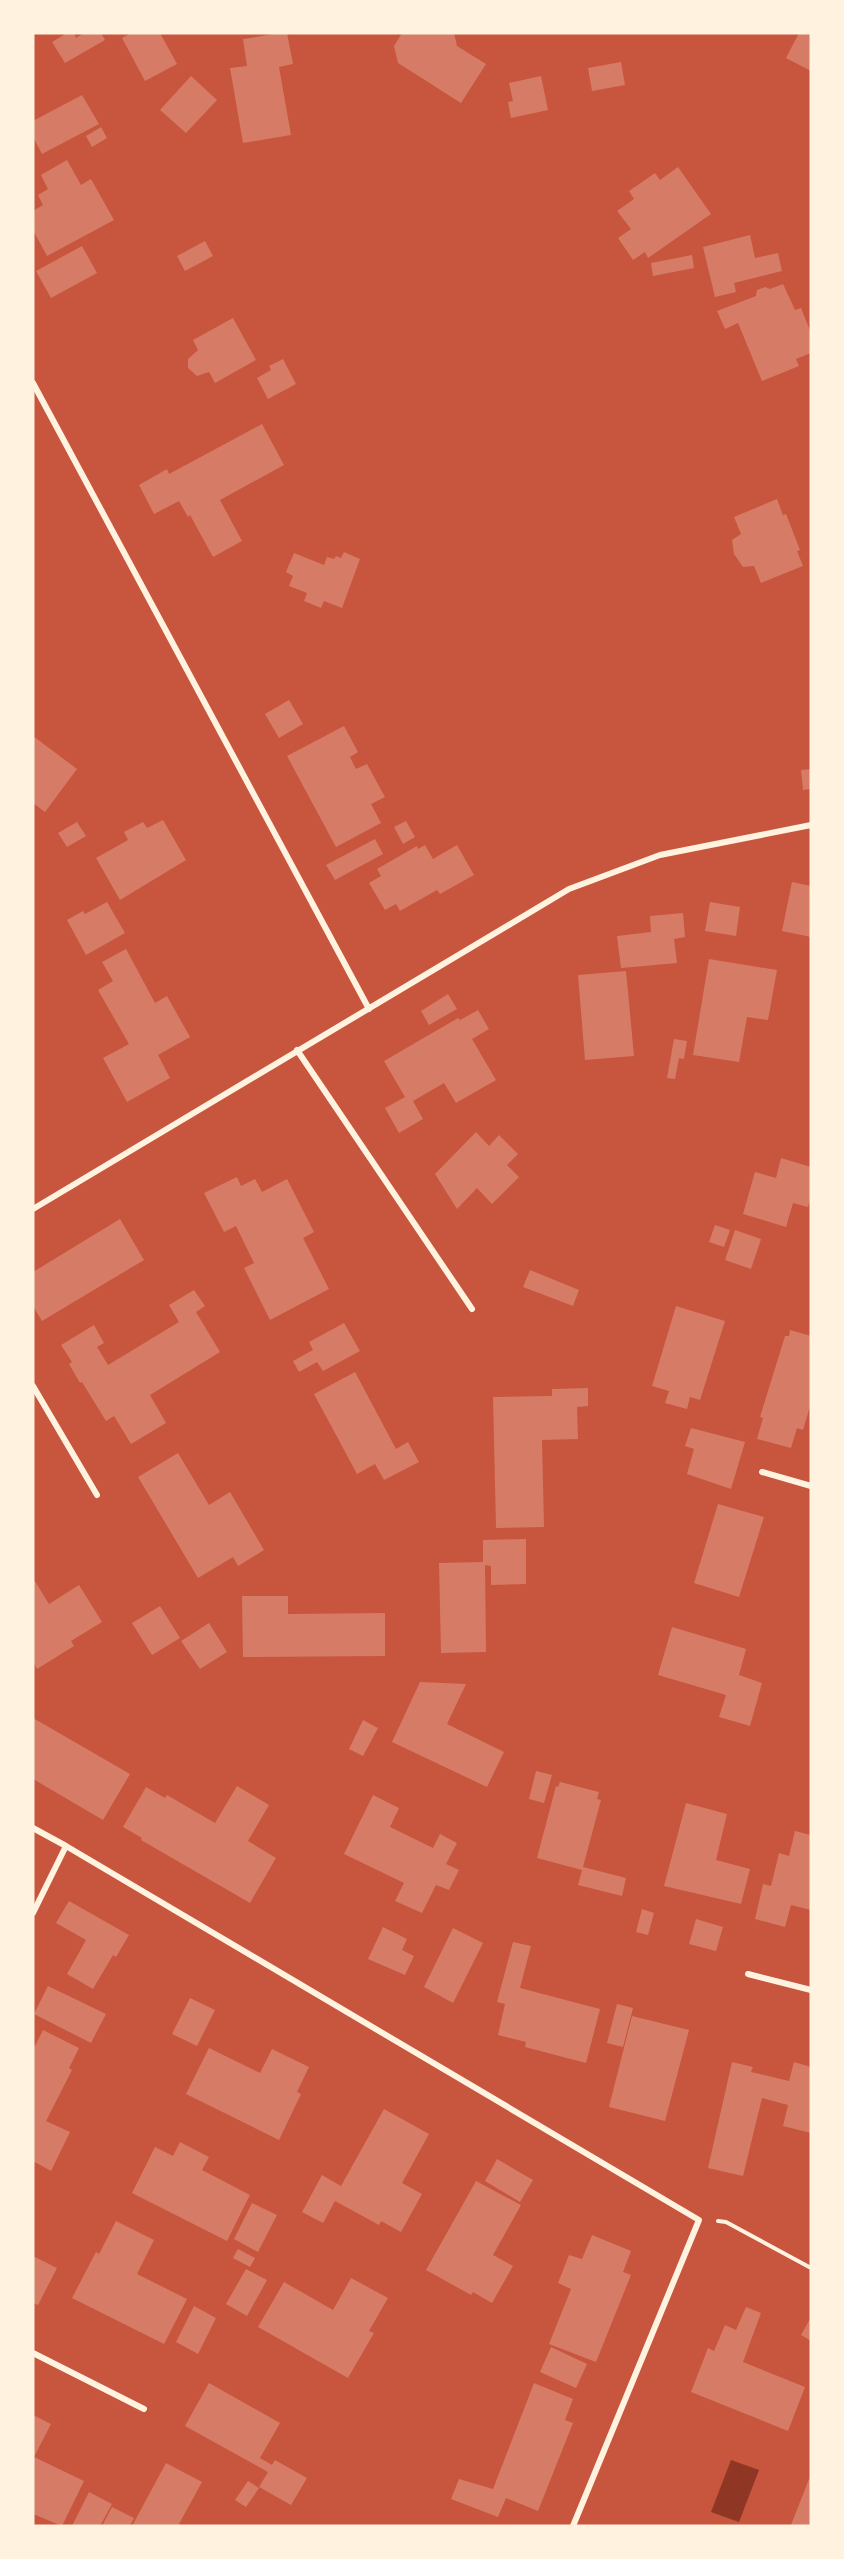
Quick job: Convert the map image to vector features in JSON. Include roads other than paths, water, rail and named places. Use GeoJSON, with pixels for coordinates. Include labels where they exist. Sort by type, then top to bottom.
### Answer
{"type":"FeatureCollection","features":[{"type":"Feature","properties":{"kind":"street"},"geometry":{"type":"LineString","coordinates":[[33,383],[369,1009]]}},
{"type":"Feature","properties":{"kind":"street"},"geometry":{"type":"LineString","coordinates":[[33,1209],[569,889],[660,855],[811,825]]}},
{"type":"Feature","properties":{"kind":"street"},"geometry":{"type":"LineString","coordinates":[[297,1050],[472,1309]]}},
{"type":"Feature","properties":{"kind":"street"},"geometry":{"type":"LineString","coordinates":[[33,1386],[97,1495]]}},
{"type":"Feature","properties":{"kind":"street"},"geometry":{"type":"LineString","coordinates":[[762,1472],[811,1486]]}},
{"type":"Feature","properties":{"kind":"street"},"geometry":{"type":"LineString","coordinates":[[33,1828],[699,2220],[573,2526]]}},
{"type":"Feature","properties":{"kind":"street"},"geometry":{"type":"LineString","coordinates":[[33,1913],[66,1846]]}},
{"type":"Feature","properties":{"kind":"street"},"geometry":{"type":"LineString","coordinates":[[748,1974],[811,1990]]}},
{"type":"Feature","properties":{"kind":"street"},"geometry":{"type":"LineString","coordinates":[[33,2353],[144,2409]]}}]}
